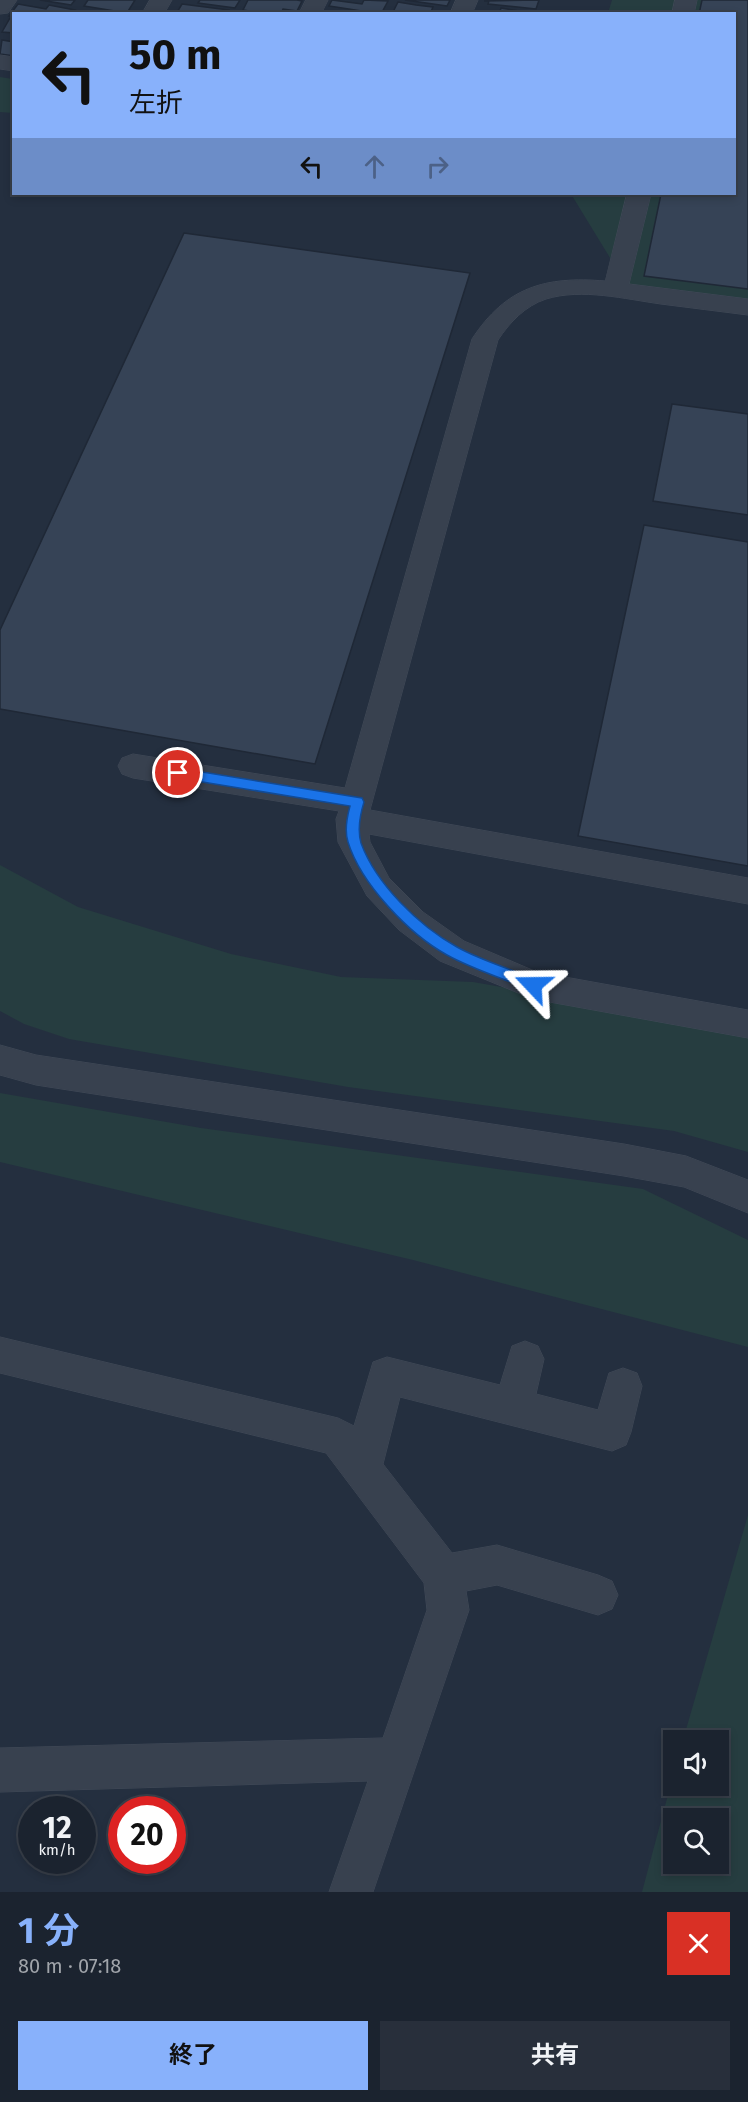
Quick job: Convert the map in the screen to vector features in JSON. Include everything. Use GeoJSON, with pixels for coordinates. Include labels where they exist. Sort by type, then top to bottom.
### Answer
{"type":"FeatureCollection","features":[{"type":"Feature","properties":{"kind":"street"},"geometry":{"type":"LineString","coordinates":[[0,8],[6,0]]}},
{"type":"Feature","properties":{"kind":"street"},"geometry":{"type":"LineString","coordinates":[[615,290],[639,195]]}},
{"type":"Feature","properties":{"kind":"street"},"geometry":{"type":"LineString","coordinates":[[744,1020],[533,985],[452,951],[411,921],[378,887],[354,842],[355,811],[485,339],[495,321],[520,301],[552,290],[585,286],[748,307]]}},
{"type":"Feature","properties":{"kind":"street"},"geometry":{"type":"LineString","coordinates":[[133,766],[748,891]]}},
{"type":"Feature","properties":{"kind":"street"},"geometry":{"type":"LineString","coordinates":[[0,1060],[36,1070],[624,1160],[686,1172],[748,1197]]}},
{"type":"Feature","properties":{"kind":"street"},"geometry":{"type":"LineString","coordinates":[[0,1355],[338,1437],[444,1575],[447,1610],[351,1892]]}},
{"type":"Feature","properties":{"kind":"street"},"geometry":{"type":"LineString","coordinates":[[514,1407],[525,1359]]}},
{"type":"Feature","properties":{"kind":"street"},"geometry":{"type":"LineString","coordinates":[[362,1469],[387,1375],[612,1432],[623,1386]]}},
{"type":"Feature","properties":{"kind":"street"},"geometry":{"type":"LineString","coordinates":[[444,1575],[497,1565],[598,1595]]}},
{"type":"Feature","properties":{"kind":"street"},"geometry":{"type":"LineString","coordinates":[[0,1770],[396,1759]]}},
{"type":"Feature","properties":{"kind":"green space"},"geometry":{"type":"Polygon","coordinates":[[[612,0],[748,0],[748,299],[626,284],[572,195],[736,195],[736,12],[608,12],[612,0]]]}},
{"type":"Feature","properties":{"kind":"green space"},"geometry":{"type":"Polygon","coordinates":[[[0,77],[12,79],[12,113],[0,112],[0,77]]]}},
{"type":"Feature","properties":{"kind":"green space"},"geometry":{"type":"Polygon","coordinates":[[[0,865],[78,907],[231,954],[341,977],[473,982],[748,1030],[748,1152],[674,1131],[348,1087],[69,1039],[24,1024],[0,1011],[0,865]]]}},
{"type":"Feature","properties":{"kind":"green space"},"geometry":{"type":"Polygon","coordinates":[[[0,1093],[201,1128],[643,1189],[748,1240],[748,1347],[413,1260],[0,1162],[0,1093]]]}},
{"type":"Feature","properties":{"kind":"green space"},"geometry":{"type":"Polygon","coordinates":[[[748,1515],[748,1892],[642,1892],[663,1813],[663,1874],[729,1874],[729,1808],[664,1808],[668,1796],[729,1796],[729,1730],[686,1730],[748,1515]]]}},
{"type":"Feature","properties":{"kind":"building"},"geometry":{"type":"Polygon","coordinates":[[[40,0],[75,0],[71,5],[40,0]]]}},
{"type":"Feature","properties":{"kind":"building"},"geometry":{"type":"Polygon","coordinates":[[[88,0],[135,0],[128,12],[84,6],[88,0]]]}},
{"type":"Feature","properties":{"kind":"building"},"geometry":{"type":"Polygon","coordinates":[[[200,0],[240,0],[235,8],[198,3],[200,0]]]}},
{"type":"Feature","properties":{"kind":"building"},"geometry":{"type":"Polygon","coordinates":[[[248,0],[302,1],[297,11],[243,10],[248,0]]]}},
{"type":"Feature","properties":{"kind":"building"},"geometry":{"type":"Polygon","coordinates":[[[332,0],[362,4],[364,0],[388,1],[382,12],[329,6],[332,0]]]}},
{"type":"Feature","properties":{"kind":"building"},"geometry":{"type":"Polygon","coordinates":[[[405,0],[450,0],[447,6],[405,0]]]}},
{"type":"Feature","properties":{"kind":"building"},"geometry":{"type":"Polygon","coordinates":[[[539,0],[536,9],[488,4],[489,1],[484,1],[539,0]]]}},
{"type":"Feature","properties":{"kind":"building"},"geometry":{"type":"Polygon","coordinates":[[[702,0],[748,0],[748,289],[644,276],[661,195],[736,195],[736,12],[699,12],[702,0]]]}},
{"type":"Feature","properties":{"kind":"building"},"geometry":{"type":"Polygon","coordinates":[[[398,2],[433,7],[431,12],[393,12],[398,2]]]}},
{"type":"Feature","properties":{"kind":"building"},"geometry":{"type":"Polygon","coordinates":[[[18,4],[46,9],[49,5],[75,10],[74,12],[12,12],[18,4]]]}},
{"type":"Feature","properties":{"kind":"building"},"geometry":{"type":"Polygon","coordinates":[[[182,4],[229,10],[228,12],[177,12],[182,4]]]}},
{"type":"Feature","properties":{"kind":"building"},"geometry":{"type":"Polygon","coordinates":[[[501,8],[526,12],[500,12],[501,8]]]}},
{"type":"Feature","properties":{"kind":"building"},"geometry":{"type":"Polygon","coordinates":[[[10,18],[12,18],[12,33],[2,32],[10,18]]]}},
{"type":"Feature","properties":{"kind":"building"},"geometry":{"type":"Polygon","coordinates":[[[2,40],[12,42],[12,56],[0,54],[2,40]]]}},
{"type":"Feature","properties":{"kind":"building"},"geometry":{"type":"Polygon","coordinates":[[[184,233],[470,273],[315,764],[0,709],[0,630],[184,233]]]}},
{"type":"Feature","properties":{"kind":"building"},"geometry":{"type":"Polygon","coordinates":[[[672,404],[748,414],[748,515],[653,501],[672,404]]]}},
{"type":"Feature","properties":{"kind":"building"},"geometry":{"type":"Polygon","coordinates":[[[644,525],[748,542],[748,866],[578,836],[644,525]]]}},
{"type":"Feature","properties":{"kind":"route"},"geometry":{"type":"LineString","coordinates":[[178,773],[357,802],[352,819],[354,842],[378,887],[411,921],[452,951],[533,985]]}}]}
